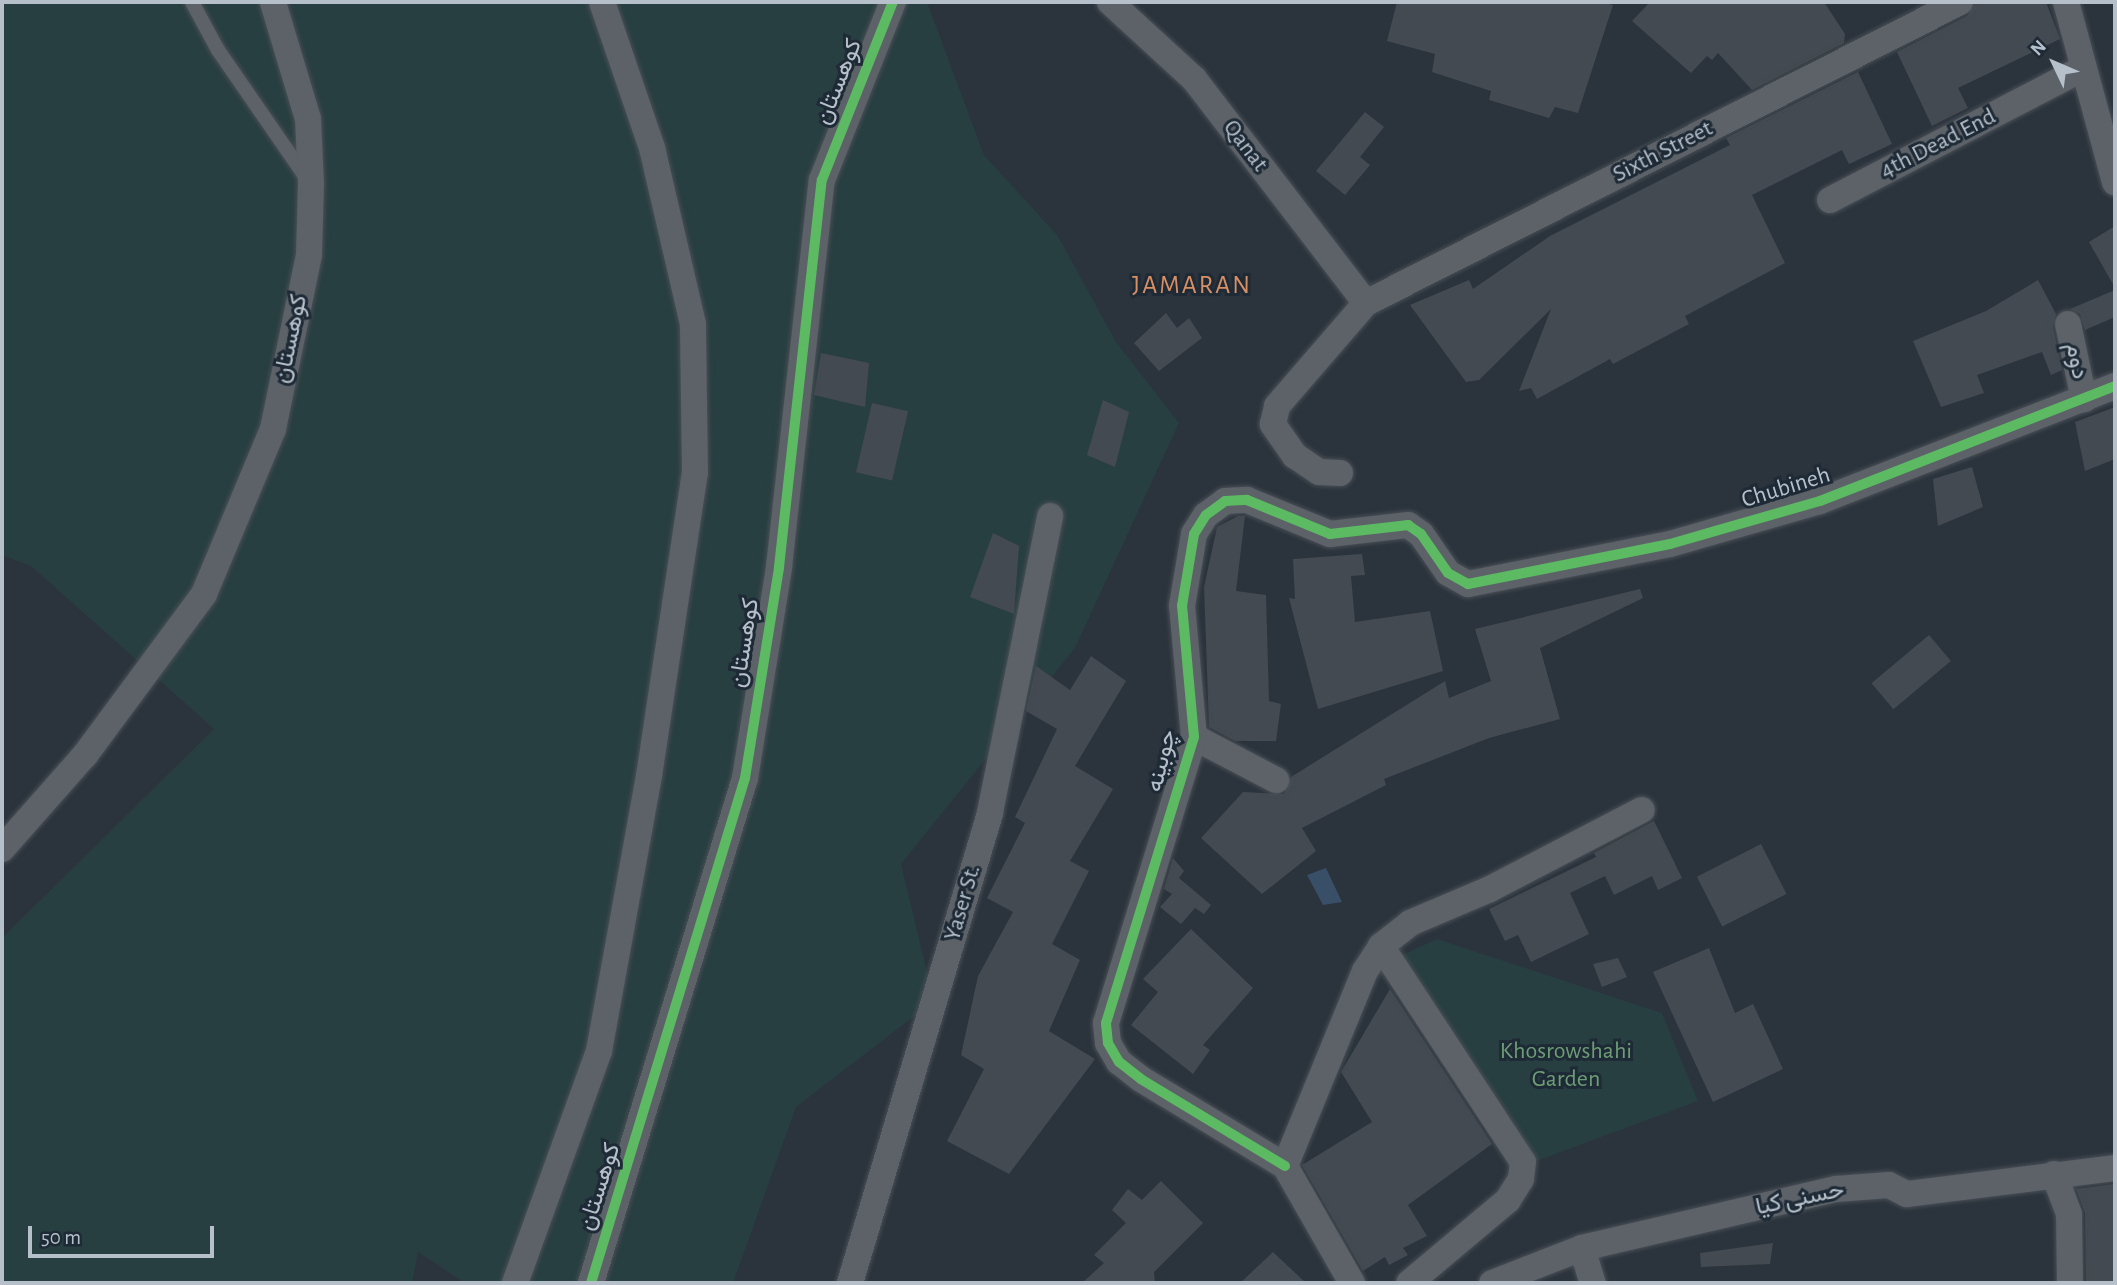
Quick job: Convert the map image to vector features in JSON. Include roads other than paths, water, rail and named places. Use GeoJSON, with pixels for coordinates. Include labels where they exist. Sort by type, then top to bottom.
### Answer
{"type":"FeatureCollection","features":[{"type":"Feature","properties":{"kind":"street","name":"کوهستان"},"geometry":{"type":"LineString","coordinates":[[2,849],[85,755],[204,594],[273,429],[309,255],[310,184],[308,120],[273,2]]}},
{"type":"Feature","properties":{"kind":"street","name":"کوهستان"},"geometry":{"type":"LineString","coordinates":[[514,1283],[599,1051],[649,776],[695,473],[693,324],[652,148],[602,2]]}},
{"type":"Feature","properties":{"kind":"street","name":"کوهستان"},"geometry":{"type":"LineString","coordinates":[[591,1283],[745,778],[779,567],[822,180],[893,2]]}},
{"type":"Feature","properties":{"kind":"street","name":"Qanat"},"geometry":{"type":"LineString","coordinates":[[1110,2],[1194,79],[1366,303]]}},
{"type":"Feature","properties":{"kind":"street","name":"Sixth Street"},"geometry":{"type":"LineString","coordinates":[[1366,303],[1960,2]]}},
{"type":"Feature","properties":{"kind":"street"},"geometry":{"type":"LineString","coordinates":[[2066,2],[2115,182]]}},
{"type":"Feature","properties":{"kind":"street","name":"4th Dead End"},"geometry":{"type":"LineString","coordinates":[[1830,200],[2084,68]]}},
{"type":"Feature","properties":{"kind":"street"},"geometry":{"type":"LineString","coordinates":[[1340,473],[1319,472],[1295,456],[1273,424],[1277,406],[1366,303]]}},
{"type":"Feature","properties":{"kind":"street","name":"دوم"},"geometry":{"type":"LineString","coordinates":[[2068,324],[2084,399]]}},
{"type":"Feature","properties":{"kind":"street","name":"Chubineh"},"geometry":{"type":"LineString","coordinates":[[1194,737],[1182,606],[1194,534],[1206,514],[1225,500],[1247,500],[1330,534],[1408,525],[1421,534],[1448,573],[1468,584],[1670,544],[1820,501],[2115,386]]}},
{"type":"Feature","properties":{"kind":"street","name":"Yaser St."},"geometry":{"type":"LineString","coordinates":[[850,1283],[990,812],[1050,516]]}},
{"type":"Feature","properties":{"kind":"street","name":"چوبینه"},"geometry":{"type":"LineString","coordinates":[[1276,780],[1194,737],[1106,1023],[1108,1043],[1119,1062],[1141,1079],[1285,1166],[1352,1283]]}},
{"type":"Feature","properties":{"kind":"street"},"geometry":{"type":"LineString","coordinates":[[1285,1166],[1365,971],[1381,946],[1410,923],[1490,889],[1642,810]]}},
{"type":"Feature","properties":{"kind":"street"},"geometry":{"type":"LineString","coordinates":[[1381,946],[1523,1162],[1521,1179],[1508,1200],[1409,1283]]}},
{"type":"Feature","properties":{"kind":"street","name":"حسنی کیا"},"geometry":{"type":"LineString","coordinates":[[1492,1283],[1582,1248],[1836,1189],[1889,1185],[1908,1194],[2115,1168]]}},
{"type":"Feature","properties":{"kind":"street"},"geometry":{"type":"LineString","coordinates":[[2054,1174],[2069,1214],[2070,1283]]}},
{"type":"Feature","properties":{"kind":"street"},"geometry":{"type":"LineString","coordinates":[[1582,1248],[1593,1283]]}},
{"type":"Feature","properties":{"kind":"lane"},"geometry":{"type":"LineString","coordinates":[[192,2],[218,50],[310,184]]}},
{"type":"Feature","properties":{"kind":"water"},"geometry":{"type":"Polygon","coordinates":[[[1326,868],[1342,902],[1323,905],[1307,875],[1326,868]]]}},
{"type":"Feature","properties":{"kind":"district","name":"JAMARAN"},"geometry":{"type":"Point","coordinates":[1192,286]}},
{"type":"Feature","properties":{"kind":"park label","name":"Khosrowshahi Garden"},"geometry":{"type":"Point","coordinates":[1566,1066]}}]}
